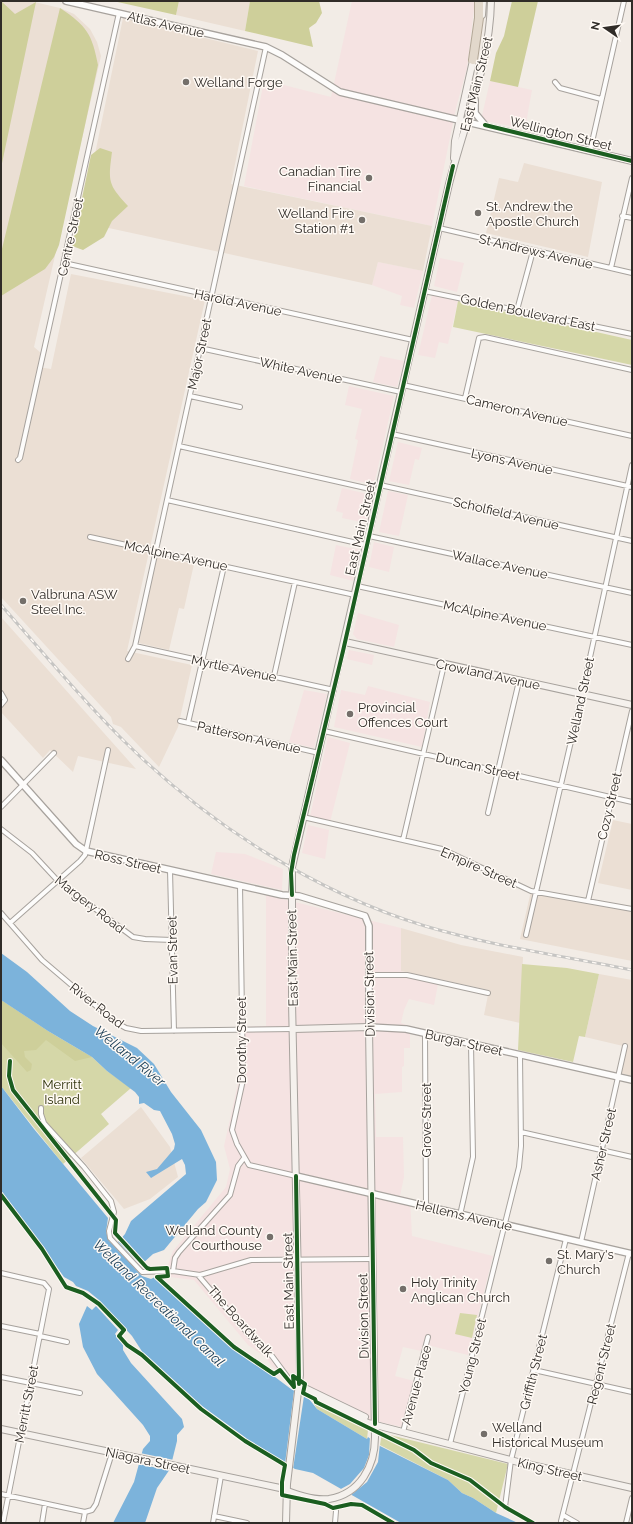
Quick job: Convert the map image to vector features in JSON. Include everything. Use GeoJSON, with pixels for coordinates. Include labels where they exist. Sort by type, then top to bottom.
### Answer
{"type":"FeatureCollection","features":[{"type":"Feature","properties":{"kind":"highway"},"geometry":{"type":"LineString","coordinates":[[474,60],[479,18],[479,1]]}},
{"type":"Feature","properties":{"kind":"main road","name":"East Main Street"},"geometry":{"type":"LineString","coordinates":[[286,1523],[289,1466],[299,1384],[292,867],[464,122],[481,26],[483,1]]}},
{"type":"Feature","properties":{"kind":"main road","name":"East Main Street"},"geometry":{"type":"LineString","coordinates":[[464,122],[475,98],[490,24],[491,1]]}},
{"type":"Feature","properties":{"kind":"main road","name":"Crowland Avenue"},"geometry":{"type":"LineString","coordinates":[[345,642],[444,665],[632,705]]}},
{"type":"Feature","properties":{"kind":"main road"},"geometry":{"type":"LineString","coordinates":[[293,993],[297,1020],[301,1025],[312,1028]]}},
{"type":"Feature","properties":{"kind":"main road","name":"Burgar Street"},"geometry":{"type":"LineString","coordinates":[[294,1029],[369,1027]]}},
{"type":"Feature","properties":{"kind":"main road","name":"Division Street"},"geometry":{"type":"LineString","coordinates":[[294,1493],[325,1499],[337,1496],[352,1488],[365,1476],[373,1458],[375,1424],[369,1027]]}},
{"type":"Feature","properties":{"kind":"main road","name":"King Street"},"geometry":{"type":"LineString","coordinates":[[299,1384],[375,1424],[511,1460],[632,1488]]}},
{"type":"Feature","properties":{"kind":"main road","name":"Niagara Street"},"geometry":{"type":"LineString","coordinates":[[1,1429],[294,1493]]}},
{"type":"Feature","properties":{"kind":"street","name":"Atlas Avenue"},"geometry":{"type":"LineString","coordinates":[[66,1],[266,47],[282,55],[340,92],[464,122]]}},
{"type":"Feature","properties":{"kind":"street"},"geometry":{"type":"LineString","coordinates":[[590,150],[624,1]]}},
{"type":"Feature","properties":{"kind":"street","name":"Centre Street"},"geometry":{"type":"LineString","coordinates":[[18,460],[20,458],[119,13]]}},
{"type":"Feature","properties":{"kind":"street","name":"Major Street"},"geometry":{"type":"LineString","coordinates":[[128,659],[135,646],[266,47]]}},
{"type":"Feature","properties":{"kind":"street"},"geometry":{"type":"LineString","coordinates":[[555,82],[560,88],[602,98]]}},
{"type":"Feature","properties":{"kind":"street"},"geometry":{"type":"LineString","coordinates":[[475,98],[475,113],[485,125]]}},
{"type":"Feature","properties":{"kind":"street","name":"Wellington Street"},"geometry":{"type":"LineString","coordinates":[[464,122],[485,125],[632,161]]}},
{"type":"Feature","properties":{"kind":"street"},"geometry":{"type":"LineString","coordinates":[[610,268],[632,178]]}},
{"type":"Feature","properties":{"kind":"street"},"geometry":{"type":"LineString","coordinates":[[622,216],[632,218]]}},
{"type":"Feature","properties":{"kind":"street","name":"St Andrews Avenue"},"geometry":{"type":"LineString","coordinates":[[439,228],[532,251],[632,273]]}},
{"type":"Feature","properties":{"kind":"street"},"geometry":{"type":"LineString","coordinates":[[518,310],[532,251]]}},
{"type":"Feature","properties":{"kind":"street","name":"Harold Avenue"},"geometry":{"type":"LineString","coordinates":[[64,263],[413,340]]}},
{"type":"Feature","properties":{"kind":"street","name":"Golden Boulevard East"},"geometry":{"type":"LineString","coordinates":[[424,291],[632,334]]}},
{"type":"Feature","properties":{"kind":"street"},"geometry":{"type":"LineString","coordinates":[[465,398],[479,338],[485,337],[632,370]]}},
{"type":"Feature","properties":{"kind":"street","name":"White Avenue"},"geometry":{"type":"LineString","coordinates":[[200,348],[401,392]]}},
{"type":"Feature","properties":{"kind":"street","name":"Cameron Avenue"},"geometry":{"type":"LineString","coordinates":[[403,385],[632,436]]}},
{"type":"Feature","properties":{"kind":"street"},"geometry":{"type":"LineString","coordinates":[[190,396],[240,408]]}},
{"type":"Feature","properties":{"kind":"street","name":"Lyons Avenue"},"geometry":{"type":"LineString","coordinates":[[392,434],[630,486]]}},
{"type":"Feature","properties":{"kind":"street","name":"Scholfield Avenue"},"geometry":{"type":"LineString","coordinates":[[179,446],[632,541]]}},
{"type":"Feature","properties":{"kind":"street","name":"Welland Street"},"geometry":{"type":"LineString","coordinates":[[526,935],[582,694],[593,636],[616,537],[630,486],[632,466]]}},
{"type":"Feature","properties":{"kind":"street"},"geometry":{"type":"LineString","coordinates":[[167,500],[366,545]]}},
{"type":"Feature","properties":{"kind":"street","name":"McAlpine Avenue"},"geometry":{"type":"LineString","coordinates":[[90,536],[355,595]]}},
{"type":"Feature","properties":{"kind":"street","name":"Wallace Avenue"},"geometry":{"type":"LineString","coordinates":[[369,536],[632,593]]}},
{"type":"Feature","properties":{"kind":"street"},"geometry":{"type":"LineString","coordinates":[[188,724],[224,566]]}},
{"type":"Feature","properties":{"kind":"street"},"geometry":{"type":"LineString","coordinates":[[274,676],[295,582]]}},
{"type":"Feature","properties":{"kind":"street","name":"McAlpine Avenue"},"geometry":{"type":"LineString","coordinates":[[357,586],[632,645]]}},
{"type":"Feature","properties":{"kind":"street","name":"Myrtle Avenue"},"geometry":{"type":"LineString","coordinates":[[135,646],[334,690]]}},
{"type":"Feature","properties":{"kind":"street"},"geometry":{"type":"LineString","coordinates":[[403,840],[444,665]]}},
{"type":"Feature","properties":{"kind":"street"},"geometry":{"type":"LineString","coordinates":[[488,813],[519,681]]}},
{"type":"Feature","properties":{"kind":"street"},"geometry":{"type":"LineString","coordinates":[[1,693],[5,700],[1,705]]}},
{"type":"Feature","properties":{"kind":"street","name":"Cozy Street"},"geometry":{"type":"LineString","coordinates":[[588,901],[632,711]]}},
{"type":"Feature","properties":{"kind":"street","name":"Patterson Avenue"},"geometry":{"type":"LineString","coordinates":[[180,721],[319,753]]}},
{"type":"Feature","properties":{"kind":"street","name":"Duncan Street"},"geometry":{"type":"LineString","coordinates":[[324,731],[632,802]]}},
{"type":"Feature","properties":{"kind":"street"},"geometry":{"type":"LineString","coordinates":[[10,923],[80,861],[86,851],[108,750]]}},
{"type":"Feature","properties":{"kind":"street"},"geometry":{"type":"LineString","coordinates":[[1,807],[54,753]]}},
{"type":"Feature","properties":{"kind":"street","name":"Ross Street"},"geometry":{"type":"LineString","coordinates":[[1,760],[76,844],[86,851],[240,886],[292,895]]}},
{"type":"Feature","properties":{"kind":"street","name":"Empire Street"},"geometry":{"type":"LineString","coordinates":[[303,817],[451,852],[531,891],[536,890],[632,909]]}},
{"type":"Feature","properties":{"kind":"street","name":"Margery Road"},"geometry":{"type":"LineString","coordinates":[[1,829],[32,853],[58,881],[134,937],[172,940]]}},
{"type":"Feature","properties":{"kind":"street","name":"Evan Street"},"geometry":{"type":"LineString","coordinates":[[170,870],[174,1031]]}},
{"type":"Feature","properties":{"kind":"street","name":"Dorothy Street"},"geometry":{"type":"LineString","coordinates":[[240,886],[243,1080],[232,1130],[244,1158]]}},
{"type":"Feature","properties":{"kind":"street","name":"Division Street"},"geometry":{"type":"LineString","coordinates":[[292,895],[357,912],[367,918],[369,1027]]}},
{"type":"Feature","properties":{"kind":"street","name":"River Road"},"geometry":{"type":"LineString","coordinates":[[1,913],[48,966],[120,1026],[133,1030],[174,1031],[294,1029]]}},
{"type":"Feature","properties":{"kind":"street"},"geometry":{"type":"LineString","coordinates":[[369,975],[407,975],[488,993]]}},
{"type":"Feature","properties":{"kind":"street","name":"Burgar Street"},"geometry":{"type":"LineString","coordinates":[[369,1027],[400,1028],[425,1033],[632,1080]]}},
{"type":"Feature","properties":{"kind":"street","name":"Grove Street"},"geometry":{"type":"LineString","coordinates":[[425,1033],[426,1207]]}},
{"type":"Feature","properties":{"kind":"street"},"geometry":{"type":"LineString","coordinates":[[460,1214],[473,1157],[471,1044]]}},
{"type":"Feature","properties":{"kind":"street","name":"Asher Street"},"geometry":{"type":"LineString","coordinates":[[581,1242],[625,1046]]}},
{"type":"Feature","properties":{"kind":"street","name":"Young Street"},"geometry":{"type":"LineString","coordinates":[[450,1444],[519,1167],[521,1132],[520,1055]]}},
{"type":"Feature","properties":{"kind":"street"},"geometry":{"type":"LineString","coordinates":[[41,1108],[44,1123],[84,1167],[112,1204],[114,1212],[109,1233],[113,1242],[138,1269],[147,1273],[174,1271],[198,1275],[251,1260],[373,1260]]}},
{"type":"Feature","properties":{"kind":"street"},"geometry":{"type":"LineString","coordinates":[[521,1132],[632,1157]]}},
{"type":"Feature","properties":{"kind":"street"},"geometry":{"type":"LineString","coordinates":[[174,1271],[178,1254],[230,1195],[238,1166],[244,1158],[246,1162],[252,1166],[296,1176]]}},
{"type":"Feature","properties":{"kind":"street","name":"Hellems Avenue"},"geometry":{"type":"LineString","coordinates":[[296,1176],[630,1254]]}},
{"type":"Feature","properties":{"kind":"street","name":"Griffith Street"},"geometry":{"type":"LineString","coordinates":[[505,1507],[511,1460],[566,1239]]}},
{"type":"Feature","properties":{"kind":"street","name":"Regent Street"},"geometry":{"type":"LineString","coordinates":[[561,1521],[630,1254]]}},
{"type":"Feature","properties":{"kind":"street","name":"Merritt Street"},"geometry":{"type":"LineString","coordinates":[[1,1273],[44,1284],[48,1286],[49,1291],[3,1523]]}},
{"type":"Feature","properties":{"kind":"street","name":"The Boardwalk"},"geometry":{"type":"LineString","coordinates":[[198,1275],[250,1336],[272,1356],[289,1379],[299,1384]]}},
{"type":"Feature","properties":{"kind":"street"},"geometry":{"type":"LineString","coordinates":[[1,1326],[67,1342]]}},
{"type":"Feature","properties":{"kind":"street","name":"Avenue Place"},"geometry":{"type":"LineString","coordinates":[[403,1432],[428,1337]]}},
{"type":"Feature","properties":{"kind":"street"},"geometry":{"type":"LineString","coordinates":[[534,1370],[632,1392]]}},
{"type":"Feature","properties":{"kind":"street"},"geometry":{"type":"LineString","coordinates":[[1,1377],[80,1393]]}},
{"type":"Feature","properties":{"kind":"street"},"geometry":{"type":"LineString","coordinates":[[1,1494],[85,1512],[92,1510],[96,1504],[112,1453]]}},
{"type":"Feature","properties":{"kind":"street"},"geometry":{"type":"LineString","coordinates":[[213,1523],[221,1476]]}},
{"type":"Feature","properties":{"kind":"street"},"geometry":{"type":"LineString","coordinates":[[626,1523],[632,1498]]}},
{"type":"Feature","properties":{"kind":"street"},"geometry":{"type":"LineString","coordinates":[[42,1523],[45,1504]]}},
{"type":"Feature","properties":{"kind":"street"},"geometry":{"type":"LineString","coordinates":[[335,1523],[336,1511]]}},
{"type":"Feature","properties":{"kind":"street"},"geometry":{"type":"LineString","coordinates":[[83,1523],[85,1512]]}},
{"type":"Feature","properties":{"kind":"street"},"geometry":{"type":"LineString","coordinates":[[214,1516],[247,1523]]}},
{"type":"Feature","properties":{"kind":"street"},"geometry":{"type":"LineString","coordinates":[[563,1516],[576,1523]]}},
{"type":"Feature","properties":{"kind":"shaded area"},"geometry":{"type":"Polygon","coordinates":[[[1,1],[30,1],[60,8],[74,14],[90,29],[97,42],[101,56],[34,347],[41,353],[38,367],[51,369],[71,274],[205,300],[127,651],[192,665],[178,727],[159,767],[121,727],[113,724],[111,717],[1,597],[1,1]]]}},
{"type":"Feature","properties":{"kind":"shaded area"},"geometry":{"type":"Polygon","coordinates":[[[179,1],[250,1],[245,31],[176,15],[179,1]]]}},
{"type":"Feature","properties":{"kind":"shaded area"},"geometry":{"type":"Polygon","coordinates":[[[352,1],[475,1],[467,68],[456,108],[432,226],[244,186],[264,80],[331,97],[352,1]]]}},
{"type":"Feature","properties":{"kind":"shaded area"},"geometry":{"type":"Polygon","coordinates":[[[123,18],[258,51],[231,184],[432,226],[423,271],[378,262],[372,285],[81,222],[123,18]]]}},
{"type":"Feature","properties":{"kind":"shaded area"},"geometry":{"type":"Polygon","coordinates":[[[490,81],[532,90],[525,129],[481,120],[490,81]]]}},
{"type":"Feature","properties":{"kind":"shaded area"},"geometry":{"type":"Polygon","coordinates":[[[524,163],[602,182],[588,257],[486,233],[499,178],[518,182],[524,163]]]}},
{"type":"Feature","properties":{"kind":"shaded area"},"geometry":{"type":"Polygon","coordinates":[[[440,258],[464,263],[457,292],[434,286],[440,258]]]}},
{"type":"Feature","properties":{"kind":"shaded area"},"geometry":{"type":"Polygon","coordinates":[[[378,262],[423,271],[414,308],[400,305],[402,296],[372,285],[378,262]]]}},
{"type":"Feature","properties":{"kind":"shaded area"},"geometry":{"type":"Polygon","coordinates":[[[432,295],[458,301],[448,344],[439,342],[435,358],[418,355],[432,295]]]}},
{"type":"Feature","properties":{"kind":"shaded area"},"geometry":{"type":"Polygon","coordinates":[[[380,356],[404,361],[397,387],[373,382],[380,356]]]}},
{"type":"Feature","properties":{"kind":"shaded area"},"geometry":{"type":"Polygon","coordinates":[[[349,386],[394,396],[374,485],[350,479],[358,440],[355,439],[362,409],[345,405],[349,386]]]}},
{"type":"Feature","properties":{"kind":"shaded area"},"geometry":{"type":"Polygon","coordinates":[[[398,442],[422,448],[419,460],[415,459],[409,485],[389,481],[398,442]]]}},
{"type":"Feature","properties":{"kind":"shaded area"},"geometry":{"type":"Polygon","coordinates":[[[342,488],[372,495],[366,523],[342,518],[343,513],[336,511],[342,488]]]}},
{"type":"Feature","properties":{"kind":"shaded area"},"geometry":{"type":"Polygon","coordinates":[[[388,491],[408,495],[399,536],[379,532],[388,491]]]}},
{"type":"Feature","properties":{"kind":"shaded area"},"geometry":{"type":"Polygon","coordinates":[[[374,542],[394,547],[389,572],[369,567],[374,542]]]}},
{"type":"Feature","properties":{"kind":"shaded area"},"geometry":{"type":"Polygon","coordinates":[[[336,545],[360,550],[353,581],[330,575],[336,545]]]}},
{"type":"Feature","properties":{"kind":"shaded area"},"geometry":{"type":"Polygon","coordinates":[[[155,556],[194,564],[184,609],[179,608],[169,650],[139,643],[155,556]]]}},
{"type":"Feature","properties":{"kind":"shaded area"},"geometry":{"type":"Polygon","coordinates":[[[358,613],[399,625],[394,647],[357,639],[353,634],[358,613]]]}},
{"type":"Feature","properties":{"kind":"shaded area"},"geometry":{"type":"Polygon","coordinates":[[[1,617],[136,769],[78,756],[73,772],[50,750],[43,758],[1,712],[1,617]]]}},
{"type":"Feature","properties":{"kind":"shaded area"},"geometry":{"type":"Polygon","coordinates":[[[349,650],[374,655],[372,665],[347,659],[349,650]]]}},
{"type":"Feature","properties":{"kind":"shaded area"},"geometry":{"type":"Polygon","coordinates":[[[368,686],[430,702],[422,747],[334,727],[341,690],[365,695],[368,686]]]}},
{"type":"Feature","properties":{"kind":"shaded area"},"geometry":{"type":"Polygon","coordinates":[[[304,690],[327,694],[314,748],[289,742],[304,690]]]}},
{"type":"Feature","properties":{"kind":"shaded area"},"geometry":{"type":"Polygon","coordinates":[[[328,737],[350,743],[330,822],[310,816],[328,737]]]}},
{"type":"Feature","properties":{"kind":"shaded area"},"geometry":{"type":"Polygon","coordinates":[[[613,820],[632,824],[632,890],[598,883],[613,820]]]}},
{"type":"Feature","properties":{"kind":"shaded area"},"geometry":{"type":"Polygon","coordinates":[[[308,825],[329,830],[325,859],[302,853],[308,825]]]}},
{"type":"Feature","properties":{"kind":"shaded area"},"geometry":{"type":"Polygon","coordinates":[[[216,852],[245,854],[283,869],[282,890],[211,874],[216,852]]]}},
{"type":"Feature","properties":{"kind":"shaded area"},"geometry":{"type":"Polygon","coordinates":[[[531,891],[632,909],[632,961],[520,939],[531,891]]]}},
{"type":"Feature","properties":{"kind":"shaded area"},"geometry":{"type":"Polygon","coordinates":[[[266,895],[401,928],[401,971],[439,979],[434,1005],[409,999],[404,1010],[401,1023],[410,1026],[410,1048],[404,1048],[402,1092],[375,1094],[376,1137],[403,1137],[404,1177],[400,1196],[410,1198],[412,1236],[493,1256],[468,1355],[423,1344],[421,1351],[403,1347],[395,1376],[414,1381],[402,1427],[361,1418],[279,1375],[264,1356],[248,1345],[194,1280],[170,1277],[168,1265],[173,1251],[226,1187],[230,1169],[224,1146],[239,1079],[238,1027],[266,1026],[266,895]]]}},
{"type":"Feature","properties":{"kind":"shaded area"},"geometry":{"type":"Polygon","coordinates":[[[401,928],[461,945],[523,957],[520,1023],[484,1015],[489,990],[401,971],[401,928]]]}},
{"type":"Feature","properties":{"kind":"shaded area"},"geometry":{"type":"Polygon","coordinates":[[[599,974],[632,980],[632,1076],[617,1072],[623,1046],[585,1037],[599,974]]]}},
{"type":"Feature","properties":{"kind":"shaded area"},"geometry":{"type":"Polygon","coordinates":[[[141,1107],[170,1147],[178,1177],[150,1199],[124,1209],[81,1158],[141,1107]]]}},
{"type":"Feature","properties":{"kind":"green space"},"geometry":{"type":"Polygon","coordinates":[[[1,1],[15,14],[36,2],[1,168],[1,1]]]}},
{"type":"Feature","properties":{"kind":"green space"},"geometry":{"type":"Polygon","coordinates":[[[113,1],[179,1],[176,15],[113,1]]]}},
{"type":"Feature","properties":{"kind":"green space"},"geometry":{"type":"Polygon","coordinates":[[[250,1],[319,1],[322,13],[316,23],[309,28],[313,47],[245,31],[250,1]]]}},
{"type":"Feature","properties":{"kind":"green space"},"geometry":{"type":"Polygon","coordinates":[[[512,1],[538,1],[518,87],[490,81],[496,53],[504,36],[512,1]]]}},
{"type":"Feature","properties":{"kind":"green space"},"geometry":{"type":"Polygon","coordinates":[[[60,8],[76,20],[87,32],[93,46],[98,65],[59,245],[54,257],[45,269],[1,296],[1,253],[60,8]]]}},
{"type":"Feature","properties":{"kind":"green space"},"geometry":{"type":"Polygon","coordinates":[[[100,148],[112,152],[110,170],[111,182],[116,192],[128,206],[112,221],[104,237],[83,250],[72,246],[91,155],[100,148]]]}},
{"type":"Feature","properties":{"kind":"green space"},"geometry":{"type":"Polygon","coordinates":[[[458,301],[632,340],[632,365],[453,327],[458,301]]]}},
{"type":"Feature","properties":{"kind":"green space"},"geometry":{"type":"Polygon","coordinates":[[[522,964],[567,968],[599,974],[585,1037],[579,1036],[573,1062],[518,1050],[522,964]]]}},
{"type":"Feature","properties":{"kind":"green space","name":"Merritt Island"},"geometry":{"type":"Polygon","coordinates":[[[1,1000],[67,1044],[92,1057],[107,1071],[131,1088],[101,1114],[109,1124],[63,1164],[1,1086],[1,1000]]]}},
{"type":"Feature","properties":{"kind":"green space"},"geometry":{"type":"Polygon","coordinates":[[[1,1000],[48,1031],[92,1057],[75,1061],[46,1040],[36,1050],[24,1051],[25,1057],[32,1064],[31,1070],[27,1072],[1,1043],[1,1000]]]}},
{"type":"Feature","properties":{"kind":"green space"},"geometry":{"type":"Polygon","coordinates":[[[460,1313],[477,1315],[472,1338],[455,1334],[460,1313]]]}},
{"type":"Feature","properties":{"kind":"green space"},"geometry":{"type":"Polygon","coordinates":[[[315,1401],[357,1422],[368,1430],[367,1439],[317,1409],[313,1402],[315,1401]]]}},
{"type":"Feature","properties":{"kind":"green space"},"geometry":{"type":"Polygon","coordinates":[[[382,1433],[508,1464],[496,1513],[473,1498],[462,1493],[448,1480],[380,1445],[382,1433]]]}},
{"type":"Feature","properties":{"kind":"water","name":"Welland River"},"geometry":{"type":"Polygon","coordinates":[[[1,953],[27,972],[70,1011],[93,1026],[137,1048],[154,1064],[171,1092],[201,1130],[216,1162],[217,1180],[206,1202],[198,1209],[164,1250],[153,1254],[141,1265],[118,1242],[125,1234],[131,1221],[186,1174],[185,1165],[182,1159],[151,1178],[146,1172],[157,1169],[174,1149],[175,1144],[172,1134],[160,1111],[154,1110],[144,1103],[139,1104],[139,1097],[135,1092],[107,1071],[92,1057],[48,1031],[1,1000],[1,953]]]}},
{"type":"Feature","properties":{"kind":"water","name":"Welland Recreational Canal"},"geometry":{"type":"Polygon","coordinates":[[[1,1086],[34,1129],[108,1218],[106,1232],[109,1241],[142,1276],[151,1279],[155,1277],[233,1348],[291,1389],[309,1399],[317,1409],[367,1439],[368,1437],[380,1446],[448,1480],[462,1493],[473,1498],[496,1513],[518,1523],[401,1523],[313,1473],[295,1469],[235,1433],[194,1402],[145,1356],[132,1336],[99,1300],[88,1291],[76,1286],[73,1282],[64,1277],[1,1191],[1,1086]]]}},
{"type":"Feature","properties":{"kind":"water"},"geometry":{"type":"Polygon","coordinates":[[[87,1306],[92,1310],[96,1306],[118,1330],[115,1334],[123,1345],[123,1350],[131,1363],[182,1419],[184,1427],[177,1435],[177,1441],[170,1469],[157,1488],[145,1523],[113,1523],[134,1482],[143,1449],[150,1441],[150,1436],[143,1425],[97,1374],[83,1347],[79,1324],[87,1306]]]}},
{"type":"Feature","properties":{"kind":"pier"},"geometry":{"type":"Polygon","coordinates":[[[294,1391],[304,1396],[293,1469],[285,1464],[294,1391]]]}},
{"type":"Feature","properties":{"kind":"pier"},"geometry":{"type":"Polygon","coordinates":[[[370,1437],[380,1443],[378,1462],[367,1482],[350,1496],[339,1490],[350,1484],[364,1468],[369,1455],[370,1437]]]}},
{"type":"Feature","properties":{"kind":"pier"},"geometry":{"type":"Polygon","coordinates":[[[140,1453],[174,1460],[172,1471],[138,1464],[140,1453]]]}},
{"type":"Feature","properties":{"kind":"railway"},"geometry":{"type":"LineString","coordinates":[[1,605],[62,675],[125,742],[157,772],[191,800],[264,852],[343,894],[384,912],[425,926],[502,945],[632,970]]}},
{"type":"Feature","properties":{"kind":"cycle path"},"geometry":{"type":"LineString","coordinates":[[485,125],[632,161]]}},
{"type":"Feature","properties":{"kind":"cycle path"},"geometry":{"type":"LineString","coordinates":[[292,895],[291,873],[294,855],[343,651],[453,166]]}},
{"type":"Feature","properties":{"kind":"cycle path"},"geometry":{"type":"LineString","coordinates":[[10,1061],[9,1076],[13,1090],[116,1220],[115,1233],[147,1268],[167,1268],[168,1276],[157,1277]]}},
{"type":"Feature","properties":{"kind":"cycle path"},"geometry":{"type":"LineString","coordinates":[[296,1176],[299,1384]]}},
{"type":"Feature","properties":{"kind":"cycle path"},"geometry":{"type":"LineString","coordinates":[[372,1194],[375,1424]]}},
{"type":"Feature","properties":{"kind":"cycle path"},"geometry":{"type":"LineString","coordinates":[[1,1195],[42,1249],[66,1287],[83,1293],[99,1304],[124,1330],[119,1336],[127,1345],[142,1355],[201,1409],[245,1441],[285,1465],[282,1482],[282,1495],[325,1504],[333,1508],[351,1504],[362,1505],[393,1523]]}},
{"type":"Feature","properties":{"kind":"cycle path"},"geometry":{"type":"LineString","coordinates":[[157,1277],[234,1347],[274,1374],[280,1370],[294,1387]]}},
{"type":"Feature","properties":{"kind":"cycle path"},"geometry":{"type":"LineString","coordinates":[[294,1387],[293,1376],[305,1384],[303,1393],[315,1399],[316,1402],[414,1450],[431,1463],[470,1480],[505,1507],[533,1523]]}},
{"type":"Feature","properties":{"kind":"place","name":"Welland Forge"},"geometry":{"type":"Point","coordinates":[186,82]}},
{"type":"Feature","properties":{"kind":"place","name":"Canadian Tire Financial"},"geometry":{"type":"Point","coordinates":[369,178]}},
{"type":"Feature","properties":{"kind":"place","name":"St. Andrew the Apostle Church"},"geometry":{"type":"Point","coordinates":[478,213]}},
{"type":"Feature","properties":{"kind":"place","name":"Welland Fire Station #1"},"geometry":{"type":"Point","coordinates":[362,220]}},
{"type":"Feature","properties":{"kind":"place","name":"Valbruna ASW Steel Inc."},"geometry":{"type":"Point","coordinates":[23,601]}},
{"type":"Feature","properties":{"kind":"place","name":"Provincial Offences Court"},"geometry":{"type":"Point","coordinates":[350,714]}},
{"type":"Feature","properties":{"kind":"place","name":"Welland County Courthouse"},"geometry":{"type":"Point","coordinates":[270,1237]}},
{"type":"Feature","properties":{"kind":"place","name":"St. Mary's Church"},"geometry":{"type":"Point","coordinates":[549,1261]}},
{"type":"Feature","properties":{"kind":"place","name":"Holy Trinity Anglican Church"},"geometry":{"type":"Point","coordinates":[403,1289]}},
{"type":"Feature","properties":{"kind":"place","name":"Welland Historical Museum"},"geometry":{"type":"Point","coordinates":[484,1434]}}]}
